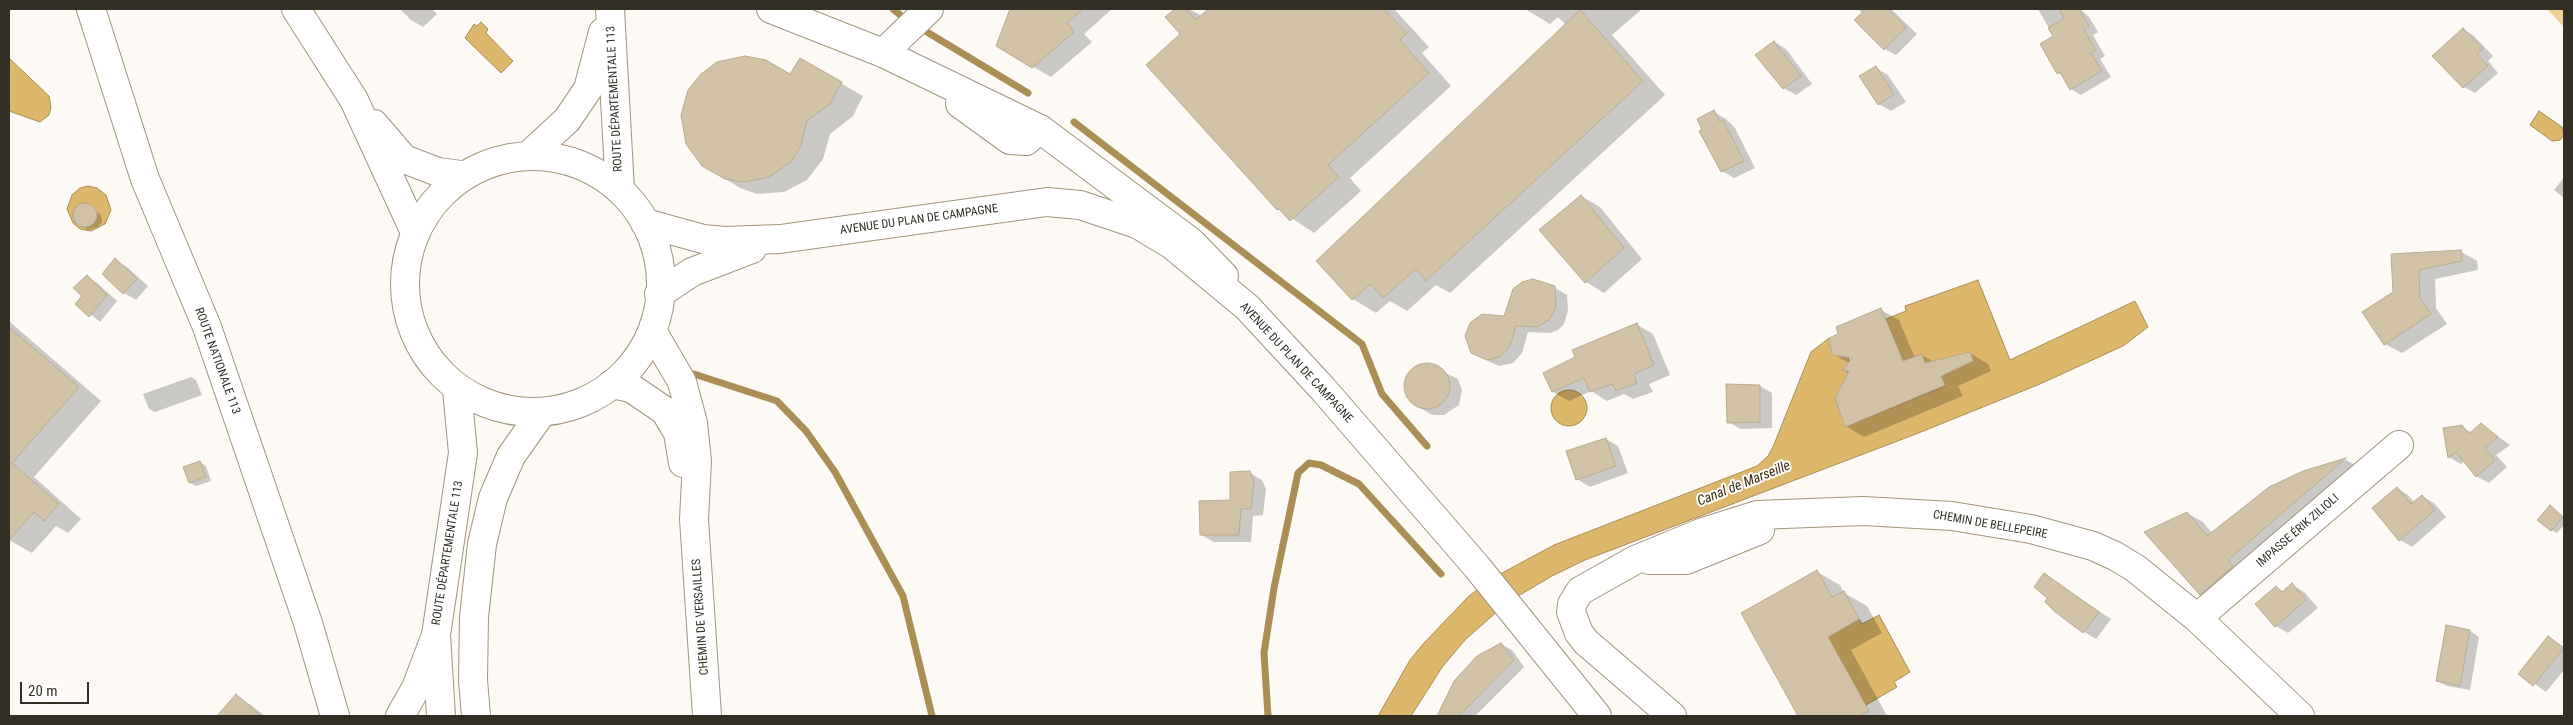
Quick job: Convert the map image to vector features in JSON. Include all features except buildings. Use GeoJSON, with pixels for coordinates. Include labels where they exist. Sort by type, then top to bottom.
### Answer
{"type":"FeatureCollection","features":[{"type":"Feature","properties":{"kind":"main road","name":"ROUTE NATIONALE 113"},"geometry":{"type":"LineString","coordinates":[[91,9],[145,179],[207,327],[308,623],[335,716]]}},
{"type":"Feature","properties":{"kind":"main road"},"geometry":{"type":"LineString","coordinates":[[296,9],[354,100],[413,228]]}},
{"type":"Feature","properties":{"kind":"main road","name":"ROUTE DÉPARTEMENTALE 113"},"geometry":{"type":"LineString","coordinates":[[529,155],[567,120],[588,89],[610,9],[620,190]]}},
{"type":"Feature","properties":{"kind":"main road"},"geometry":{"type":"LineString","coordinates":[[771,9],[883,53],[914,68],[1010,140],[1026,140],[1040,128],[1191,242],[1218,268],[1247,307]]}},
{"type":"Feature","properties":{"kind":"main road"},"geometry":{"type":"LineString","coordinates":[[883,53],[929,9]]}},
{"type":"Feature","properties":{"kind":"main road"},"geometry":{"type":"LineString","coordinates":[[354,100],[404,159],[438,172],[461,175]]}},
{"type":"Feature","properties":{"kind":"main road","name":"ROUTE DÉPARTEMENTALE 113"},"geometry":{"type":"LineString","coordinates":[[529,155],[562,158],[593,171],[620,190],[635,204],[645,223],[656,259],[659,294],[654,334],[637,361],[612,384],[582,403],[540,415],[485,406],[457,390],[430,357],[414,326],[408,296],[407,265],[413,228],[431,201],[461,175],[511,156],[529,155]]}},
{"type":"Feature","properties":{"kind":"main road","name":"AVENUE DU PLAN DE CAMPAGNE"},"geometry":{"type":"LineString","coordinates":[[645,223],[703,239],[724,241],[780,239],[1047,202],[1080,205],[1137,224],[1172,245],[1247,307],[1323,389],[1487,578],[1597,716]]}},
{"type":"Feature","properties":{"kind":"main road","name":"AVENUE DU PLAN DE CAMPAGNE"},"geometry":{"type":"LineString","coordinates":[[659,294],[692,272],[715,261],[780,239]]}},
{"type":"Feature","properties":{"kind":"main road","name":"CHEMIN DE VERSAILLES"},"geometry":{"type":"LineString","coordinates":[[654,334],[682,382],[694,423],[697,461],[694,519]]}},
{"type":"Feature","properties":{"kind":"main road","name":"CHEMIN DE VERSAILLES"},"geometry":{"type":"LineString","coordinates":[[612,384],[630,388],[665,411],[678,433],[694,519],[708,716]]}},
{"type":"Feature","properties":{"kind":"main road","name":"ROUTE DÉPARTEMENTALE 113"},"geometry":{"type":"LineString","coordinates":[[441,716],[436,635],[463,453],[457,390]]}},
{"type":"Feature","properties":{"kind":"main road"},"geometry":{"type":"LineString","coordinates":[[476,716],[473,680],[474,617],[482,544],[493,498],[511,456],[540,415]]}},
{"type":"Feature","properties":{"kind":"main road","name":"IMPASSE ÉRIK ZILIOLI"},"geometry":{"type":"LineString","coordinates":[[2197,618],[2399,444]]}},
{"type":"Feature","properties":{"kind":"main road","name":"CHEMIN DE BELLEPEIRE"},"geometry":{"type":"LineString","coordinates":[[1672,716],[1586,642],[1572,620],[1572,604],[1580,591],[1635,560],[1703,532],[1757,515],[1894,512],[1952,516],[2031,529],[2092,546],[2114,556],[2135,568],[2197,618],[2300,716]]}},
{"type":"Feature","properties":{"kind":"main road","name":"AVENUE DU PLAN DE CAMPAGNE"},"geometry":{"type":"LineString","coordinates":[[1517,614],[1613,716]]}},
{"type":"Feature","properties":{"kind":"main road"},"geometry":{"type":"LineString","coordinates":[[400,716],[416,688],[436,635]]}},
{"type":"Feature","properties":{"kind":"main road"},"geometry":{"type":"LineString","coordinates":[[413,716],[416,688]]}},
{"type":"Feature","properties":{"kind":"shaded area"},"geometry":{"type":"Polygon","coordinates":[[[2547,9],[2564,9],[2564,27],[2547,9]]]}},
{"type":"Feature","properties":{"kind":"water"},"geometry":{"type":"Polygon","coordinates":[[[481,22],[488,29],[486,33],[513,61],[501,73],[465,38],[474,24],[477,26],[481,22]]]}},
{"type":"Feature","properties":{"kind":"water"},"geometry":{"type":"Polygon","coordinates":[[[9,58],[49,96],[51,107],[49,115],[40,122],[9,111],[9,58]]]}},
{"type":"Feature","properties":{"kind":"water"},"geometry":{"type":"Polygon","coordinates":[[[2539,111],[2562,127],[2564,135],[2560,140],[2552,141],[2530,125],[2539,111]]]}},
{"type":"Feature","properties":{"kind":"water"},"geometry":{"type":"Polygon","coordinates":[[[88,186],[97,188],[106,195],[111,210],[105,224],[91,231],[80,229],[73,223],[67,209],[72,195],[80,188],[88,186]],[[85,203],[75,208],[73,214],[75,222],[82,227],[92,225],[97,214],[93,207],[85,203]]]}},
{"type":"Feature","properties":{"kind":"water","name":"Canal de Marseille"},"geometry":{"type":"Polygon","coordinates":[[[1978,280],[2010,360],[2135,301],[2148,327],[2123,346],[2040,384],[1916,434],[1585,560],[1552,576],[1508,602],[1466,639],[1443,666],[1411,716],[1378,716],[1410,660],[1423,644],[1468,597],[1489,580],[1554,545],[1757,466],[1768,456],[1773,447],[1811,352],[1829,338],[1830,342],[1846,353],[1851,365],[1842,370],[1853,368],[1835,398],[1845,427],[1945,386],[1941,376],[1925,363],[1922,354],[1903,361],[1886,319],[1906,311],[1905,306],[1978,280]]]}},
{"type":"Feature","properties":{"kind":"water"},"geometry":{"type":"Polygon","coordinates":[[[1569,390],[1576,391],[1582,395],[1586,401],[1586,415],[1582,421],[1576,425],[1569,426],[1562,425],[1556,421],[1552,415],[1551,408],[1552,401],[1556,395],[1562,391],[1569,390]]]}},
{"type":"Feature","properties":{"kind":"water"},"geometry":{"type":"Polygon","coordinates":[[[1879,615],[1910,672],[1894,682],[1897,687],[1866,705],[1828,637],[1859,619],[1862,624],[1879,615]]]}},
{"type":"Feature","properties":{"kind":"waterway"},"geometry":{"type":"LineString","coordinates":[[893,9],[904,18]]}},
{"type":"Feature","properties":{"kind":"waterway"},"geometry":{"type":"LineString","coordinates":[[922,29],[1028,93]]}},
{"type":"Feature","properties":{"kind":"waterway"},"geometry":{"type":"LineString","coordinates":[[1074,122],[1362,344],[1382,394],[1427,446]]}},
{"type":"Feature","properties":{"kind":"waterway"},"geometry":{"type":"LineString","coordinates":[[694,374],[777,401],[806,431],[835,472],[903,596],[932,716]]}},
{"type":"Feature","properties":{"kind":"waterway"},"geometry":{"type":"LineString","coordinates":[[1268,716],[1264,653],[1274,588],[1298,473],[1309,463],[1321,465],[1359,484],[1441,574]]}}]}
